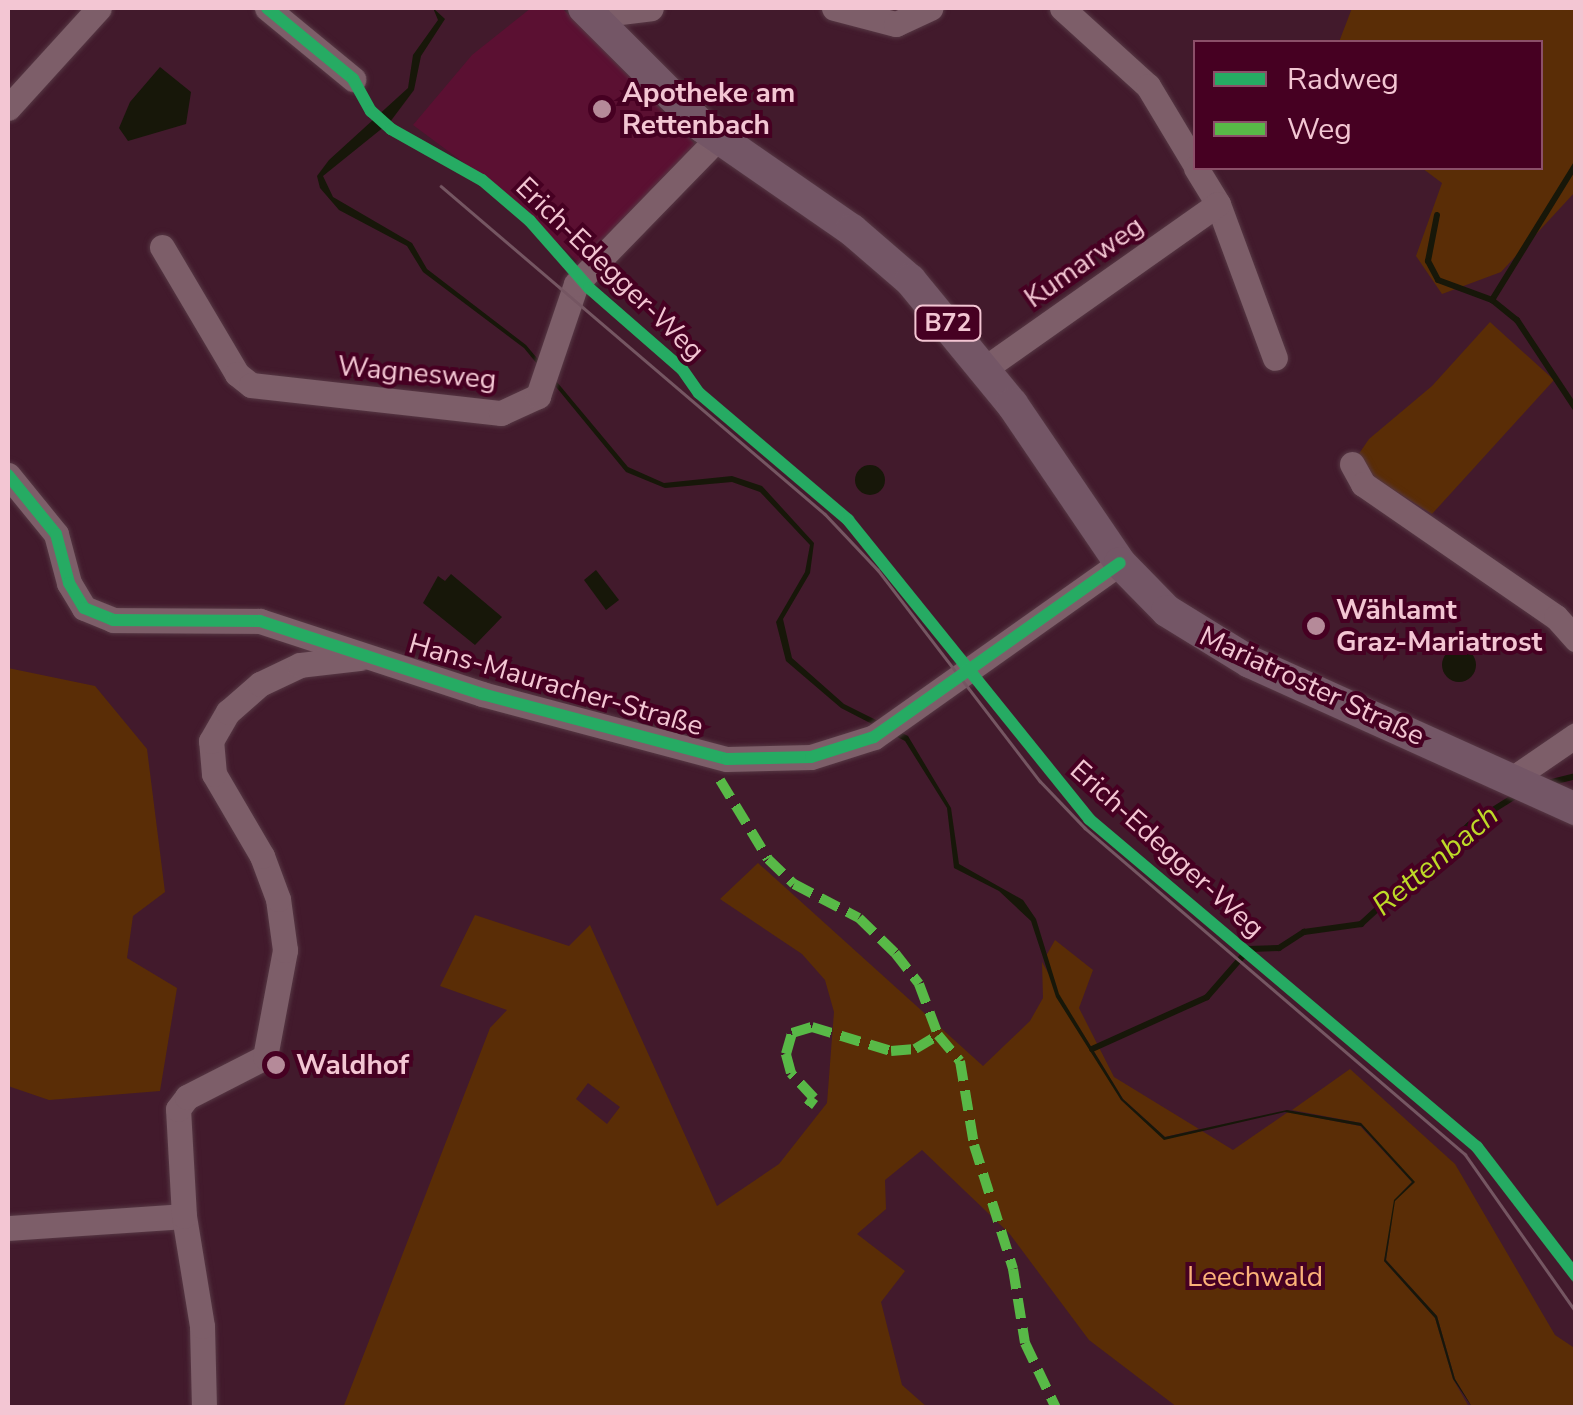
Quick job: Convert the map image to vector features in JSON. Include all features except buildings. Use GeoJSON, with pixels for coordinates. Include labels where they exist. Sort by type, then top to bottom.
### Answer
{"type":"FeatureCollection","features":[{"type":"Feature","properties":{"kind":"main road","name":"Mariatroster Straße"},"geometry":{"type":"LineString","coordinates":[[592,16],[718,138],[883,254],[984,369],[1120,564],[1166,611],[1225,649],[1543,794]]}},
{"type":"Feature","properties":{"kind":"street"},"geometry":{"type":"LineString","coordinates":[[8,108],[99,8]]}},
{"type":"Feature","properties":{"kind":"street"},"geometry":{"type":"LineString","coordinates":[[268,8],[353,79]]}},
{"type":"Feature","properties":{"kind":"street"},"geometry":{"type":"LineString","coordinates":[[592,16],[650,8]]}},
{"type":"Feature","properties":{"kind":"street"},"geometry":{"type":"LineString","coordinates":[[834,8],[896,24],[930,8]]}},
{"type":"Feature","properties":{"kind":"street"},"geometry":{"type":"LineString","coordinates":[[1062,8],[1148,86],[1193,162]]}},
{"type":"Feature","properties":{"kind":"street","name":"Wagnesweg"},"geometry":{"type":"LineString","coordinates":[[162,248],[237,374],[251,385],[501,414],[540,392],[576,284],[718,138]]}},
{"type":"Feature","properties":{"kind":"street"},"geometry":{"type":"LineString","coordinates":[[1198,170],[1218,204],[1274,358]]}},
{"type":"Feature","properties":{"kind":"street","name":"Kumarweg"},"geometry":{"type":"LineString","coordinates":[[984,369],[1218,204]]}},
{"type":"Feature","properties":{"kind":"street"},"geometry":{"type":"LineString","coordinates":[[1352,464],[1363,484],[1556,617],[1576,640]]}},
{"type":"Feature","properties":{"kind":"street","name":"Hans-Mauracher-Straße"},"geometry":{"type":"LineString","coordinates":[[8,475],[56,534],[69,583],[84,608],[113,620],[260,620],[500,699],[727,758],[811,757],[874,737],[1120,564]]}},
{"type":"Feature","properties":{"kind":"street"},"geometry":{"type":"LineString","coordinates":[[204,1408],[199,1294],[184,1216],[178,1108],[187,1096],[266,1057],[285,950],[278,900],[262,856],[214,774],[211,741],[228,712],[260,684],[300,666],[370,657]]}},
{"type":"Feature","properties":{"kind":"street"},"geometry":{"type":"LineString","coordinates":[[1543,794],[1522,772],[1576,735]]}},
{"type":"Feature","properties":{"kind":"street"},"geometry":{"type":"LineString","coordinates":[[8,1228],[184,1216]]}},
{"type":"Feature","properties":{"kind":"shaded area"},"geometry":{"type":"Polygon","coordinates":[[[433,8],[445,19],[421,56],[414,90],[390,122],[323,176],[333,197],[412,243],[427,269],[526,345],[628,467],[664,483],[732,476],[762,486],[814,543],[810,573],[783,619],[792,658],[844,704],[908,736],[951,808],[959,864],[1023,900],[1036,919],[1059,994],[1123,1099],[1165,1137],[1287,1110],[1361,1123],[1415,1182],[1395,1201],[1386,1260],[1437,1316],[1455,1379],[1472,1407],[1453,1379],[1435,1318],[1384,1261],[1394,1200],[1412,1182],[1361,1126],[1285,1112],[1164,1140],[1121,1100],[1056,997],[1031,921],[999,891],[954,868],[947,808],[905,741],[841,708],[786,661],[776,622],[805,572],[810,545],[760,492],[732,482],[665,488],[626,472],[524,348],[423,272],[407,246],[339,210],[320,188],[317,176],[329,160],[408,88],[413,55],[438,20],[433,8]]]}},
{"type":"Feature","properties":{"kind":"shaded area"},"geometry":{"type":"Polygon","coordinates":[[[531,8],[562,8],[699,148],[580,264],[510,197],[413,125],[472,55],[531,8]]]}},
{"type":"Feature","properties":{"kind":"shaded area"},"geometry":{"type":"Polygon","coordinates":[[[160,67],[191,92],[186,124],[128,141],[119,128],[130,102],[160,67]]]}},
{"type":"Feature","properties":{"kind":"shaded area"},"geometry":{"type":"Polygon","coordinates":[[[870,465],[881,469],[885,480],[881,491],[870,495],[859,491],[855,480],[859,469],[870,465]]]}},
{"type":"Feature","properties":{"kind":"shaded area"},"geometry":{"type":"Polygon","coordinates":[[[596,570],[619,600],[606,610],[584,580],[596,570]]]}},
{"type":"Feature","properties":{"kind":"shaded area"},"geometry":{"type":"Polygon","coordinates":[[[451,574],[502,617],[475,645],[423,603],[438,576],[445,581],[451,574]]]}},
{"type":"Feature","properties":{"kind":"shaded area"},"geometry":{"type":"Polygon","coordinates":[[[1459,648],[1471,653],[1476,665],[1471,677],[1459,682],[1447,677],[1442,665],[1447,653],[1459,648]]]}},
{"type":"Feature","properties":{"kind":"green space"},"geometry":{"type":"Polygon","coordinates":[[[1352,8],[1575,8],[1575,192],[1501,272],[1442,294],[1416,256],[1442,183],[1425,170],[1543,170],[1543,40],[1340,40],[1352,8]]]}},
{"type":"Feature","properties":{"kind":"green space"},"geometry":{"type":"Polygon","coordinates":[[[1490,322],[1554,380],[1432,514],[1352,464],[1369,439],[1432,386],[1490,322]]]}},
{"type":"Feature","properties":{"kind":"green space"},"geometry":{"type":"Polygon","coordinates":[[[8,668],[95,686],[147,749],[165,892],[133,916],[127,958],[177,988],[160,1091],[49,1100],[8,1086],[8,668]]]}},
{"type":"Feature","properties":{"kind":"green space","name":"Leechwald"},"geometry":{"type":"Polygon","coordinates":[[[758,863],[983,1066],[1030,1021],[1043,998],[1042,962],[1121,1100],[1164,1139],[1202,1131],[1233,1150],[1288,1112],[1360,1126],[1412,1182],[1401,1193],[1414,1183],[1361,1123],[1292,1110],[1350,1069],[1455,1164],[1555,1335],[1576,1349],[1575,1407],[1472,1407],[1455,1379],[1437,1316],[1386,1260],[1392,1220],[1384,1261],[1435,1318],[1453,1379],[1469,1407],[1177,1407],[1089,1340],[1009,1233],[922,1150],[885,1180],[886,1209],[857,1234],[905,1271],[881,1302],[902,1385],[927,1407],[343,1408],[490,1028],[507,1010],[440,986],[475,915],[569,946],[590,925],[717,1206],[779,1164],[827,1103],[834,1012],[825,980],[802,954],[720,899],[758,863]],[[588,1083],[576,1099],[607,1124],[620,1107],[588,1083]]]}},
{"type":"Feature","properties":{"kind":"green space"},"geometry":{"type":"Polygon","coordinates":[[[1055,940],[1093,970],[1079,1008],[1114,1077],[1199,1129],[1165,1137],[1123,1099],[1059,994],[1046,956],[1055,940]]]}},
{"type":"Feature","properties":{"kind":"waterway"},"geometry":{"type":"LineString","coordinates":[[1576,164],[1492,300],[1517,320],[1576,409]]}},
{"type":"Feature","properties":{"kind":"waterway"},"geometry":{"type":"LineString","coordinates":[[1437,215],[1428,261],[1438,280],[1492,300]]}},
{"type":"Feature","properties":{"kind":"waterway","name":"Rettenbach"},"geometry":{"type":"LineString","coordinates":[[1548,783],[1576,776]]}},
{"type":"Feature","properties":{"kind":"waterway","name":"Rettenbach"},"geometry":{"type":"LineString","coordinates":[[1092,1049],[1207,997],[1249,949],[1279,948],[1304,932],[1361,924],[1469,825],[1517,795]]}},
{"type":"Feature","properties":{"kind":"tram line"},"geometry":{"type":"LineString","coordinates":[[441,186],[825,514],[878,570],[1040,781],[1085,828],[1465,1154],[1576,1312]]}},
{"type":"Feature","properties":{"kind":"marked path"},"geometry":{"type":"LineString","coordinates":[[720,780],[768,859],[794,884],[859,918],[895,953],[919,984],[938,1035],[960,1061],[974,1145],[1013,1269],[1025,1343],[1056,1408]]}},
{"type":"Feature","properties":{"kind":"marked path"},"geometry":{"type":"LineString","coordinates":[[808,1106],[814,1098],[791,1073],[786,1054],[792,1033],[812,1027],[891,1051],[915,1049],[938,1035]]}},
{"type":"Feature","properties":{"kind":"cycle path","name":"Erich-Edegger-Weg"},"geometry":{"type":"LineString","coordinates":[[267,8],[353,79],[371,111],[391,129],[482,180],[530,221],[589,288],[682,369],[699,393],[848,520],[1089,819],[1477,1147],[1576,1276]]}},
{"type":"Feature","properties":{"kind":"cycle path"},"geometry":{"type":"LineString","coordinates":[[8,475],[56,534],[69,583],[84,608],[113,620],[260,621],[482,694],[727,759],[811,757],[874,737],[1120,563]]}},
{"type":"Feature","properties":{"kind":"place","name":"Apotheke am Rettenbach"},"geometry":{"type":"Point","coordinates":[602,109]}},
{"type":"Feature","properties":{"kind":"place","name":"Wählamt Graz-Mariatrost"},"geometry":{"type":"Point","coordinates":[1316,626]}},
{"type":"Feature","properties":{"kind":"place","name":"Waldhof"},"geometry":{"type":"Point","coordinates":[276,1065]}}]}
